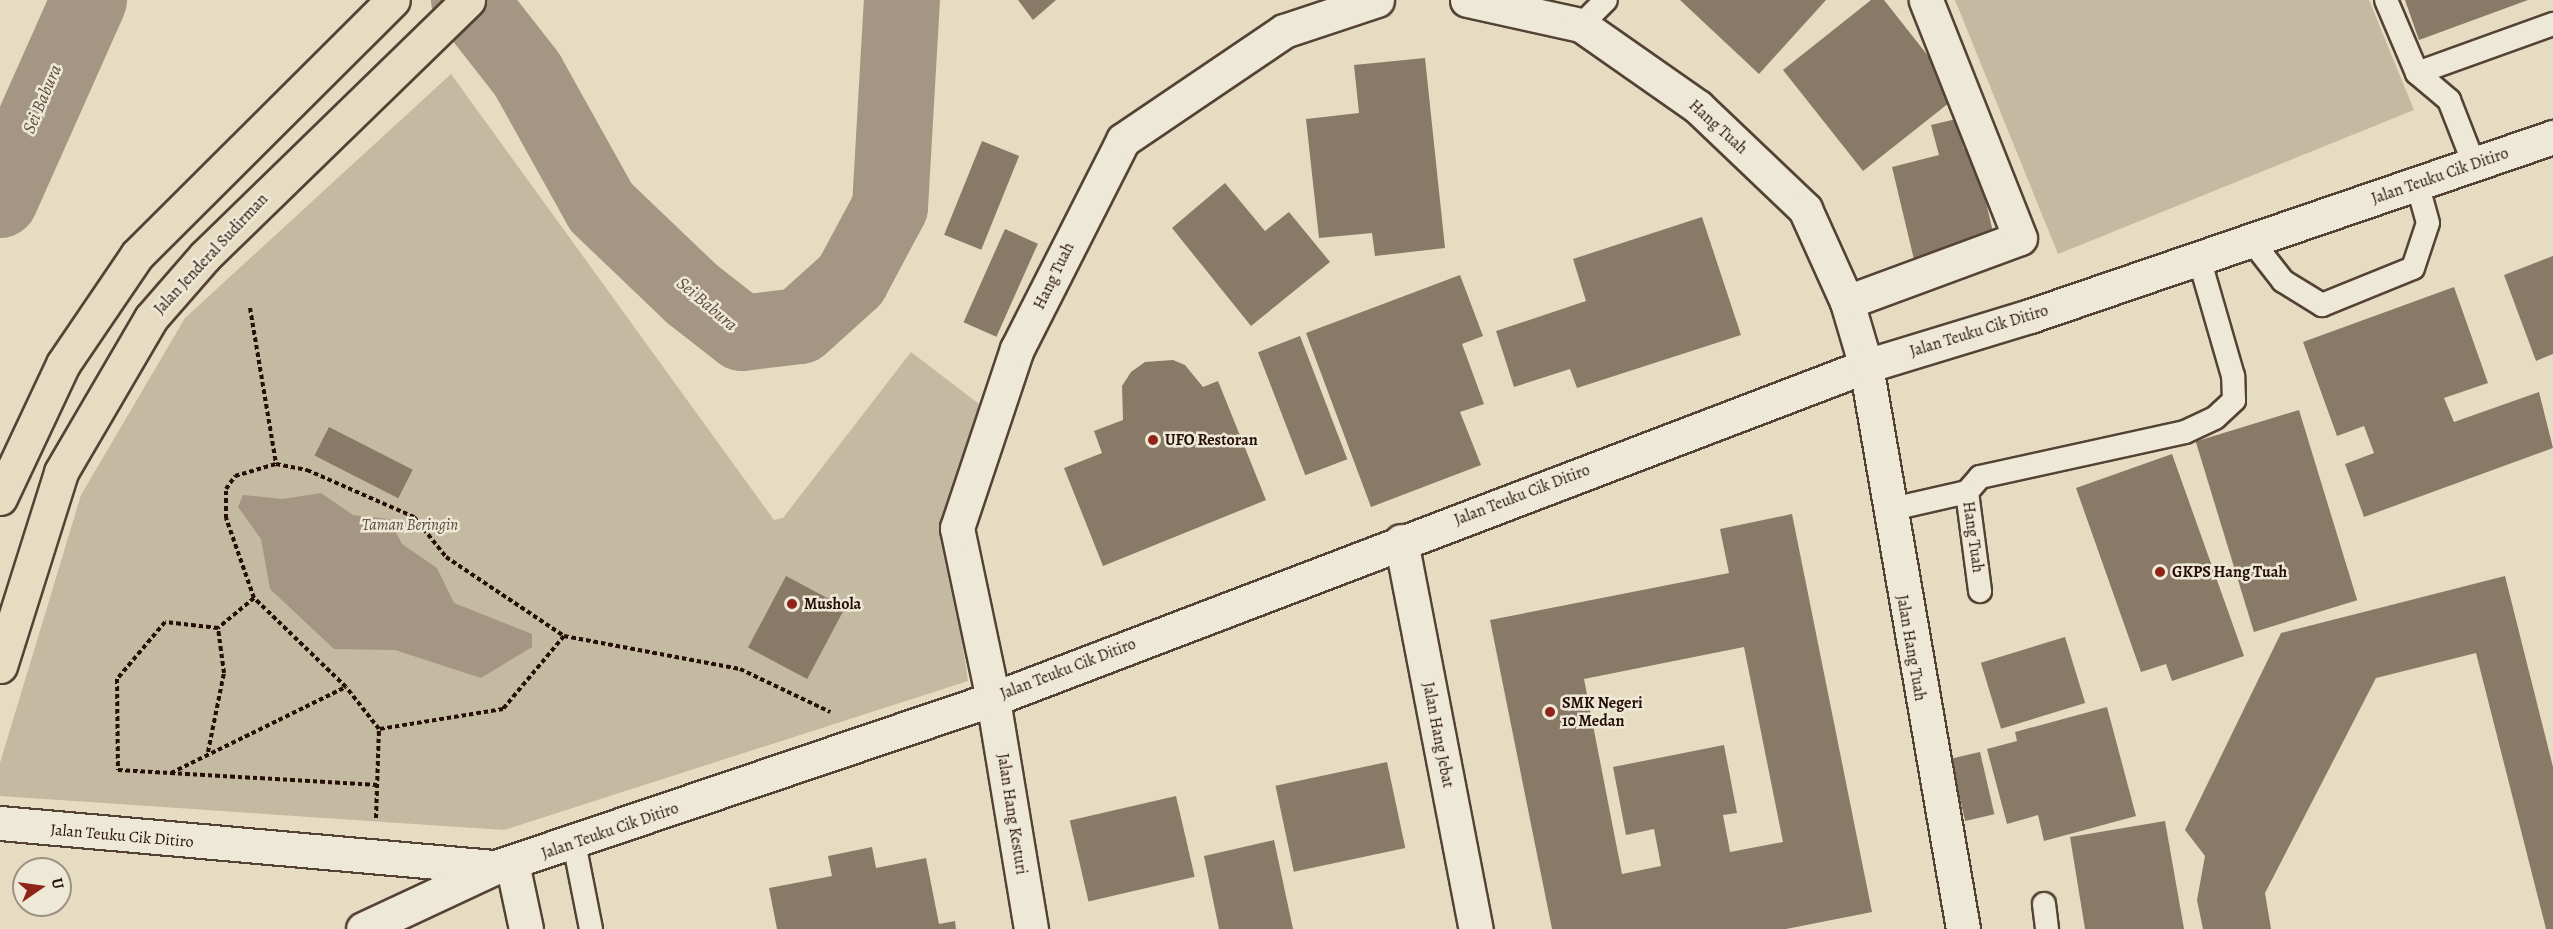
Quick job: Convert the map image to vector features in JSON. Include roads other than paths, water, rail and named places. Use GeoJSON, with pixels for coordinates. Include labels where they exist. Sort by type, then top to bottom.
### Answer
{"type":"FeatureCollection","features":[{"type":"Feature","properties":{"kind":"main road"},"geometry":{"type":"LineString","coordinates":[[0,498],[63,364],[103,301],[137,255],[313,76],[393,0]]}},
{"type":"Feature","properties":{"kind":"main road","name":"Jalan Jenderal Sudirman"},"geometry":{"type":"LineString","coordinates":[[0,666],[61,472],[151,318],[205,256],[468,0]]}},
{"type":"Feature","properties":{"kind":"street","name":"Hang Tuah"},"geometry":{"type":"LineString","coordinates":[[993,699],[958,538],[959,518],[1017,350],[1116,149],[1284,31],[1377,0]]}},
{"type":"Feature","properties":{"kind":"street","name":"Hang Tuah"},"geometry":{"type":"LineString","coordinates":[[1467,0],[1581,25],[1698,106],[1805,209],[1847,302],[1866,366]]}},
{"type":"Feature","properties":{"kind":"street"},"geometry":{"type":"LineString","coordinates":[[1847,302],[2020,238],[1926,0]]}},
{"type":"Feature","properties":{"kind":"street","name":"Jalan Teuku Cik Ditiro"},"geometry":{"type":"LineString","coordinates":[[363,929],[504,865],[993,699],[1401,541],[1866,366],[2199,258],[2553,137]]}},
{"type":"Feature","properties":{"kind":"street","name":"Jalan Hang Tuah"},"geometry":{"type":"LineString","coordinates":[[1866,366],[1888,510],[1963,929]]}},
{"type":"Feature","properties":{"kind":"street","name":"Jalan Hang Jebat"},"geometry":{"type":"LineString","coordinates":[[1401,541],[1476,929]]}},
{"type":"Feature","properties":{"kind":"street","name":"Jalan Hang Kesturi"},"geometry":{"type":"LineString","coordinates":[[993,699],[1031,929]]}},
{"type":"Feature","properties":{"kind":"street","name":"Jalan Teuku Cik Ditiro"},"geometry":{"type":"LineString","coordinates":[[0,823],[504,865]]}},
{"type":"Feature","properties":{"kind":"street"},"geometry":{"type":"LineString","coordinates":[[504,865],[526,929]]}},
{"type":"Feature","properties":{"kind":"lane"},"geometry":{"type":"LineString","coordinates":[[1581,25],[1606,0]]}},
{"type":"Feature","properties":{"kind":"lane"},"geometry":{"type":"LineString","coordinates":[[2386,0],[2417,73],[2449,100],[2474,164]]}},
{"type":"Feature","properties":{"kind":"lane"},"geometry":{"type":"LineString","coordinates":[[2417,73],[2553,24]]}},
{"type":"Feature","properties":{"kind":"lane"},"geometry":{"type":"LineString","coordinates":[[2251,240],[2283,281],[2322,305],[2413,268],[2428,223],[2417,183]]}},
{"type":"Feature","properties":{"kind":"lane"},"geometry":{"type":"LineString","coordinates":[[1967,492],[1980,477],[2185,432],[2215,418],[2234,400],[2233,376],[2199,258]]}},
{"type":"Feature","properties":{"kind":"lane","name":"Hang Tuah"},"geometry":{"type":"LineString","coordinates":[[1888,510],[1967,492],[1980,591]]}},
{"type":"Feature","properties":{"kind":"lane"},"geometry":{"type":"LineString","coordinates":[[574,843],[591,929]]}},
{"type":"Feature","properties":{"kind":"lane"},"geometry":{"type":"LineString","coordinates":[[2044,904],[2047,929]]}},
{"type":"Feature","properties":{"kind":"waterway","name":"Sei Babura"},"geometry":{"type":"LineString","coordinates":[[0,200],[89,0]]}},
{"type":"Feature","properties":{"kind":"waterway","name":"Sei Babura"},"geometry":{"type":"LineString","coordinates":[[469,0],[527,74],[601,207],[692,294],[742,333],[800,326],[851,280],[890,207],[902,0]]}},
{"type":"Feature","properties":{"kind":"place","name":"UFO Restoran"},"geometry":{"type":"Point","coordinates":[1153,440]}},
{"type":"Feature","properties":{"kind":"place","name":"GKPS Hang Tuah"},"geometry":{"type":"Point","coordinates":[2160,572]}},
{"type":"Feature","properties":{"kind":"place","name":"Mushola"},"geometry":{"type":"Point","coordinates":[792,604]}},
{"type":"Feature","properties":{"kind":"place","name":"SMK Negeri 10 Medan"},"geometry":{"type":"Point","coordinates":[1550,712]}},
{"type":"Feature","properties":{"kind":"park label","name":"Taman Beringin"},"geometry":{"type":"Point","coordinates":[410,525]}}]}
